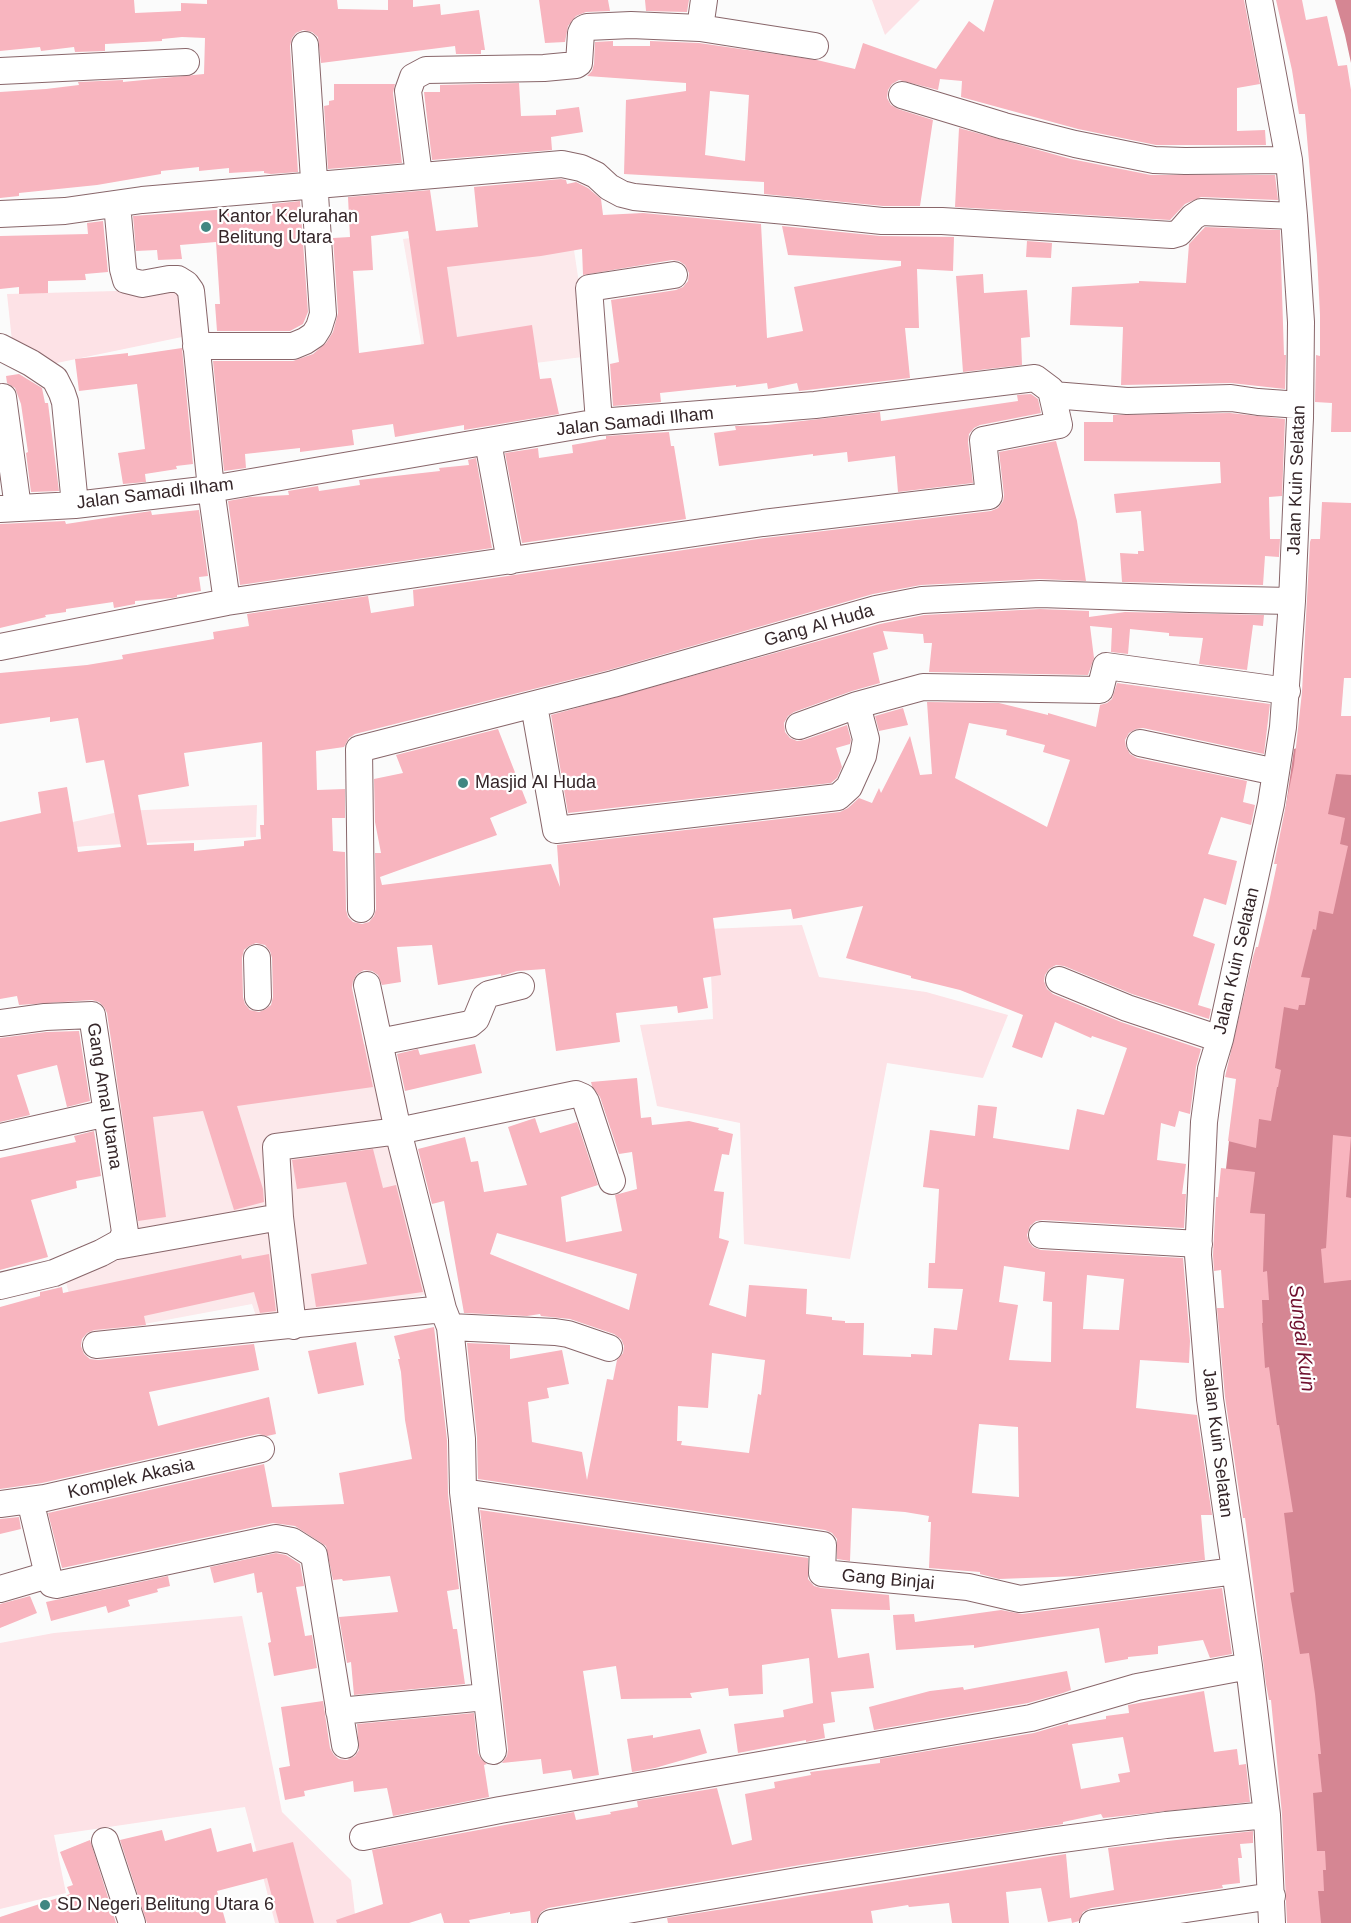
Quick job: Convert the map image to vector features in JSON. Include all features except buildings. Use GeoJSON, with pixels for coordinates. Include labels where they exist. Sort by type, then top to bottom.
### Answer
{"type":"FeatureCollection","features":[{"type":"Feature","properties":{"kind":"street"},"geometry":{"type":"LineString","coordinates":[[700,28],[704,0]]}},
{"type":"Feature","properties":{"kind":"street","name":"Jalan Kuin Selatan"},"geometry":{"type":"LineString","coordinates":[[1258,0],[1289,160],[1301,322],[1292,601],[1287,691],[1276,772],[1220,1039],[1211,1069],[1204,1122],[1199,1244],[1210,1399],[1249,1666],[1267,1815],[1272,1923]]}},
{"type":"Feature","properties":{"kind":"street"},"geometry":{"type":"LineString","coordinates":[[419,175],[408,91],[413,77],[426,70],[544,68],[576,65],[579,63],[581,33],[587,27],[631,25],[700,28],[815,46]]}},
{"type":"Feature","properties":{"kind":"street"},"geometry":{"type":"LineString","coordinates":[[196,346],[293,346],[314,335],[324,314],[313,185],[305,45]]}},
{"type":"Feature","properties":{"kind":"street"},"geometry":{"type":"LineString","coordinates":[[0,71],[186,62]]}},
{"type":"Feature","properties":{"kind":"street"},"geometry":{"type":"LineString","coordinates":[[902,95],[1075,144],[1154,160],[1289,160]]}},
{"type":"Feature","properties":{"kind":"street"},"geometry":{"type":"LineString","coordinates":[[0,214],[65,212],[117,204],[313,185],[562,164],[596,175],[609,187],[634,197],[882,221],[942,221],[1172,235],[1179,232],[1193,217],[1202,212],[1294,216]]}},
{"type":"Feature","properties":{"kind":"street"},"geometry":{"type":"LineString","coordinates":[[117,204],[126,280],[142,284],[178,279],[191,291],[211,489],[227,602]]}},
{"type":"Feature","properties":{"kind":"street"},"geometry":{"type":"LineString","coordinates":[[599,422],[588,288],[674,275]]}},
{"type":"Feature","properties":{"kind":"street"},"geometry":{"type":"LineString","coordinates":[[0,347],[31,363],[54,380],[62,393],[65,402],[75,505]]}},
{"type":"Feature","properties":{"kind":"street","name":"Jalan Samadi Ilham"},"geometry":{"type":"LineString","coordinates":[[9,509],[75,505],[211,489],[599,422],[815,405],[1035,378],[1051,390],[1053,395]]}},
{"type":"Feature","properties":{"kind":"street"},"geometry":{"type":"LineString","coordinates":[[0,647],[227,602],[763,523],[989,496],[982,440],[1059,425],[1053,395],[1127,401],[1231,398],[1300,405]]}},
{"type":"Feature","properties":{"kind":"street"},"geometry":{"type":"LineString","coordinates":[[3,397],[9,509]]}},
{"type":"Feature","properties":{"kind":"street"},"geometry":{"type":"LineString","coordinates":[[488,442],[510,561]]}},
{"type":"Feature","properties":{"kind":"street","name":"Gang Al Huda"},"geometry":{"type":"LineString","coordinates":[[361,909],[359,749],[534,705],[876,609],[922,600],[1040,594],[1292,601]]}},
{"type":"Feature","properties":{"kind":"street"},"geometry":{"type":"LineString","coordinates":[[799,726],[857,705],[923,687],[1100,690],[1106,666],[1287,691]]}},
{"type":"Feature","properties":{"kind":"street"},"geometry":{"type":"LineString","coordinates":[[534,705],[556,830],[838,798],[849,787],[863,756],[866,739],[857,705]]}},
{"type":"Feature","properties":{"kind":"street"},"geometry":{"type":"LineString","coordinates":[[1140,743],[1276,772]]}},
{"type":"Feature","properties":{"kind":"street"},"geometry":{"type":"LineString","coordinates":[[257,958],[258,997]]}},
{"type":"Feature","properties":{"kind":"street"},"geometry":{"type":"LineString","coordinates":[[1059,980],[1127,1008],[1220,1039]]}},
{"type":"Feature","properties":{"kind":"street"},"geometry":{"type":"LineString","coordinates":[[367,985],[398,1131],[447,1318],[462,1439],[463,1492],[493,1751]]}},
{"type":"Feature","properties":{"kind":"street"},"geometry":{"type":"LineString","coordinates":[[379,1042],[470,1024],[476,1019],[489,994],[521,986]]}},
{"type":"Feature","properties":{"kind":"street","name":"Gang Amal Utama"},"geometry":{"type":"LineString","coordinates":[[0,1023],[45,1017],[92,1015],[107,1113],[121,1239]]}},
{"type":"Feature","properties":{"kind":"street"},"geometry":{"type":"LineString","coordinates":[[293,1326],[280,1217],[276,1147],[398,1131],[580,1095],[586,1102],[612,1181]]}},
{"type":"Feature","properties":{"kind":"street"},"geometry":{"type":"LineString","coordinates":[[0,1137],[107,1113]]}},
{"type":"Feature","properties":{"kind":"street"},"geometry":{"type":"LineString","coordinates":[[0,1286],[54,1273],[121,1239],[280,1217]]}},
{"type":"Feature","properties":{"kind":"street"},"geometry":{"type":"LineString","coordinates":[[1042,1235],[1199,1244]]}},
{"type":"Feature","properties":{"kind":"street"},"geometry":{"type":"LineString","coordinates":[[96,1345],[293,1326],[447,1318],[568,1334],[609,1348]]}},
{"type":"Feature","properties":{"kind":"street","name":"Komplek Akasia"},"geometry":{"type":"LineString","coordinates":[[0,1504],[30,1500],[261,1449]]}},
{"type":"Feature","properties":{"kind":"street","name":"Gang Binjai"},"geometry":{"type":"LineString","coordinates":[[463,1492],[823,1545],[822,1574],[968,1587],[1020,1599],[1235,1571]]}},
{"type":"Feature","properties":{"kind":"street"},"geometry":{"type":"LineString","coordinates":[[30,1500],[52,1584],[60,1585],[276,1538],[292,1541],[314,1555],[345,1745]]}},
{"type":"Feature","properties":{"kind":"street"},"geometry":{"type":"LineString","coordinates":[[0,1589],[48,1575]]}},
{"type":"Feature","properties":{"kind":"street"},"geometry":{"type":"LineString","coordinates":[[363,1837],[500,1809],[1031,1718],[1113,1693],[1249,1666]]}},
{"type":"Feature","properties":{"kind":"street"},"geometry":{"type":"LineString","coordinates":[[339,1711],[486,1697]]}},
{"type":"Feature","properties":{"kind":"street"},"geometry":{"type":"LineString","coordinates":[[551,1923],[1049,1841],[1166,1825],[1267,1815]]}},
{"type":"Feature","properties":{"kind":"street"},"geometry":{"type":"LineString","coordinates":[[105,1841],[132,1923]]}},
{"type":"Feature","properties":{"kind":"street"},"geometry":{"type":"LineString","coordinates":[[1093,1923],[1272,1896]]}},
{"type":"Feature","properties":{"kind":"shaded area"},"geometry":{"type":"Polygon","coordinates":[[[872,0],[920,0],[885,35],[872,0]]]}},
{"type":"Feature","properties":{"kind":"shaded area"},"geometry":{"type":"Polygon","coordinates":[[[569,217],[590,356],[427,377],[403,239],[569,217]]]}},
{"type":"Feature","properties":{"kind":"shaded area"},"geometry":{"type":"Polygon","coordinates":[[[178,292],[182,337],[52,364],[12,341],[7,294],[178,292]]]}},
{"type":"Feature","properties":{"kind":"shaded area"},"geometry":{"type":"Polygon","coordinates":[[[257,805],[256,837],[87,846],[0,854],[0,838],[123,811],[257,805]]]}},
{"type":"Feature","properties":{"kind":"shaded area"},"geometry":{"type":"Polygon","coordinates":[[[802,925],[819,977],[926,992],[1008,1015],[983,1078],[887,1063],[850,1259],[744,1244],[740,1123],[657,1106],[640,1025],[713,1019],[709,929],[802,925]]]}},
{"type":"Feature","properties":{"kind":"shaded area"},"geometry":{"type":"Polygon","coordinates":[[[375,1043],[438,1292],[260,1328],[252,1304],[80,1336],[66,1282],[131,1249],[110,1080],[375,1043]]]}},
{"type":"Feature","properties":{"kind":"shaded area"},"geometry":{"type":"Polygon","coordinates":[[[242,1616],[282,1812],[351,1880],[356,1923],[275,1923],[245,1807],[54,1835],[66,1893],[0,1909],[0,1643],[54,1633],[242,1616]]]}},
{"type":"Feature","properties":{"kind":"water"},"geometry":{"type":"Polygon","coordinates":[[[1335,0],[1351,0],[1351,63],[1345,35],[1335,0]]]}},
{"type":"Feature","properties":{"kind":"water","name":"Sungai Kuin"},"geometry":{"type":"Polygon","coordinates":[[[1351,730],[1351,1923],[1305,1923],[1219,1233],[1229,1141],[1274,891],[1294,749],[1351,730]]]}},
{"type":"Feature","properties":{"kind":"place","name":"Kantor Kelurahan Belitung Utara"},"geometry":{"type":"Point","coordinates":[206,227]}},
{"type":"Feature","properties":{"kind":"place","name":"Masjid Al Huda"},"geometry":{"type":"Point","coordinates":[463,783]}},
{"type":"Feature","properties":{"kind":"place","name":"SD Negeri Belitung Utara 6"},"geometry":{"type":"Point","coordinates":[45,1905]}}]}
